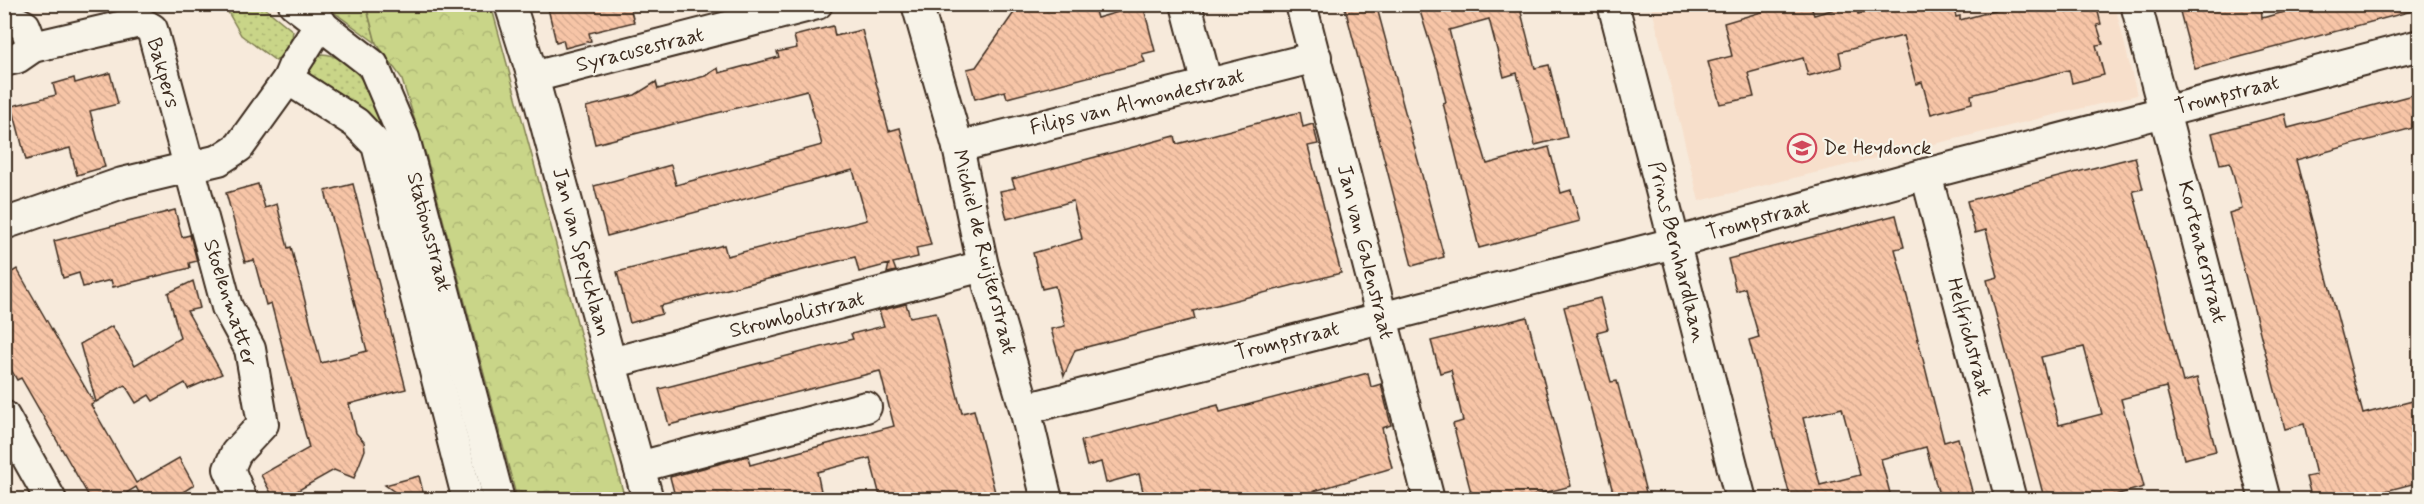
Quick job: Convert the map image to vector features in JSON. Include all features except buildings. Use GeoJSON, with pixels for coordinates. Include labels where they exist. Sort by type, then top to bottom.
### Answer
{"type":"FeatureCollection","features":[{"type":"Feature","properties":{"kind":"street","name":"Stationsstraat"},"geometry":{"type":"LineString","coordinates":[[294,4],[373,65],[404,138],[499,500]]}},
{"type":"Feature","properties":{"kind":"street","name":"Jan van Speycklaan"},"geometry":{"type":"LineString","coordinates":[[510,4],[533,77],[648,500]]}},
{"type":"Feature","properties":{"kind":"street","name":"Syracusestraat"},"geometry":{"type":"LineString","coordinates":[[533,77],[817,4]]}},
{"type":"Feature","properties":{"kind":"street","name":"Michiel de Ruijterstraat"},"geometry":{"type":"LineString","coordinates":[[917,4],[958,147],[983,266],[1025,409],[1047,500]]}},
{"type":"Feature","properties":{"kind":"street"},"geometry":{"type":"LineString","coordinates":[[1186,4],[1207,85]]}},
{"type":"Feature","properties":{"kind":"street","name":"Jan van Galenstraat"},"geometry":{"type":"LineString","coordinates":[[1301,4],[1429,500]]}},
{"type":"Feature","properties":{"kind":"street","name":"Prins Bernhardlaan"},"geometry":{"type":"LineString","coordinates":[[1613,4],[1740,500]]}},
{"type":"Feature","properties":{"kind":"street","name":"Kortenaerstraat"},"geometry":{"type":"LineString","coordinates":[[2136,4],[2166,111],[2265,500]]}},
{"type":"Feature","properties":{"kind":"street"},"geometry":{"type":"LineString","coordinates":[[4,15],[25,26],[33,47]]}},
{"type":"Feature","properties":{"kind":"street","name":"Bakpers"},"geometry":{"type":"LineString","coordinates":[[4,61],[17,58],[33,47],[140,22],[152,29],[189,165]]}},
{"type":"Feature","properties":{"kind":"street"},"geometry":{"type":"LineString","coordinates":[[4,224],[122,183],[189,165],[219,160],[239,147],[288,79],[321,23]]}},
{"type":"Feature","properties":{"kind":"street","name":"Trompstraat"},"geometry":{"type":"LineString","coordinates":[[1025,409],[1674,243],[1926,174],[2420,45]]}},
{"type":"Feature","properties":{"kind":"street","name":"Filips van Almondestraat"},"geometry":{"type":"LineString","coordinates":[[958,147],[1316,57]]}},
{"type":"Feature","properties":{"kind":"street","name":"Stationsstraat"},"geometry":{"type":"LineString","coordinates":[[288,79],[356,123],[377,145],[468,500]]}},
{"type":"Feature","properties":{"kind":"street","name":"Stoelenmatter"},"geometry":{"type":"LineString","coordinates":[[189,165],[227,307],[250,349],[263,424],[236,453],[228,469],[242,500]]}},
{"type":"Feature","properties":{"kind":"street","name":"Helfrichstraat"},"geometry":{"type":"LineString","coordinates":[[1926,174],[2011,500]]}},
{"type":"Feature","properties":{"kind":"street","name":"Strombolistraat"},"geometry":{"type":"LineString","coordinates":[[611,363],[983,266]]}},
{"type":"Feature","properties":{"kind":"street"},"geometry":{"type":"LineString","coordinates":[[639,467],[866,407]]}},
{"type":"Feature","properties":{"kind":"street"},"geometry":{"type":"LineString","coordinates":[[4,416],[51,500]]}},
{"type":"Feature","properties":{"kind":"shaded area","name":"De Heydonck"},"geometry":{"type":"Polygon","coordinates":[[[1651,5],[2115,5],[2137,95],[1699,201],[1651,5]]]}},
{"type":"Feature","properties":{"kind":"green space"},"geometry":{"type":"Polygon","coordinates":[[[224,5],[261,5],[293,31],[291,44],[276,61],[241,35],[224,5]]]}},
{"type":"Feature","properties":{"kind":"green space"},"geometry":{"type":"Polygon","coordinates":[[[324,5],[366,5],[376,43],[324,5]]]}},
{"type":"Feature","properties":{"kind":"green space"},"geometry":{"type":"Polygon","coordinates":[[[366,5],[491,5],[625,499],[517,499],[426,155],[401,77],[376,43],[366,5]]]}},
{"type":"Feature","properties":{"kind":"green space"},"geometry":{"type":"Polygon","coordinates":[[[322,54],[334,56],[355,71],[379,106],[390,128],[488,499],[476,499],[383,143],[312,84],[311,66],[322,54]]]}},
{"type":"Feature","properties":{"kind":"place","name":"De Heydonck"},"geometry":{"type":"Point","coordinates":[1802,148]}}]}
